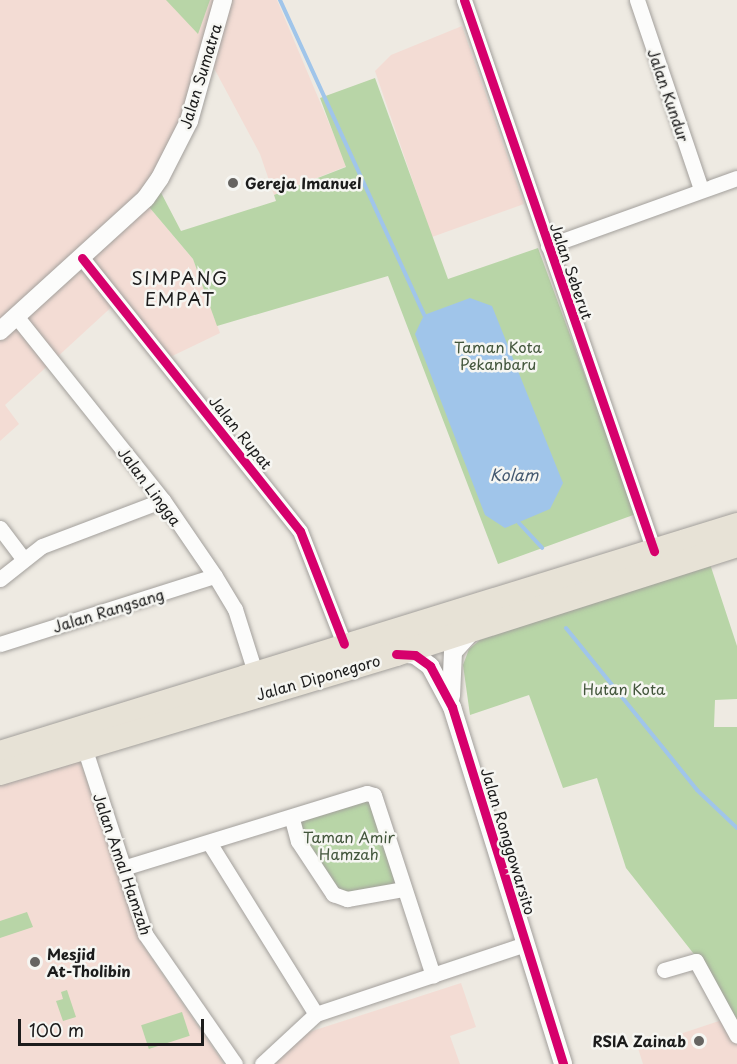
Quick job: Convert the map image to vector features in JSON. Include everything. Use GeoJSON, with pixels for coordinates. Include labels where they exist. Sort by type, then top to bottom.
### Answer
{"type":"FeatureCollection","features":[{"type":"Feature","properties":{"kind":"main road","name":"Jalan Diponegoro"},"geometry":{"type":"LineString","coordinates":[[0,773],[84,747],[208,698],[255,672],[737,525]]}},
{"type":"Feature","properties":{"kind":"main road","name":"Jalan Diponegoro"},"geometry":{"type":"LineString","coordinates":[[0,753],[208,698],[396,654],[737,545]]}},
{"type":"Feature","properties":{"kind":"street","name":"Jalan Sumatra"},"geometry":{"type":"LineString","coordinates":[[0,331],[146,198],[160,178],[189,121],[223,0]]}},
{"type":"Feature","properties":{"kind":"street","name":"Jalan Seberut"},"geometry":{"type":"LineString","coordinates":[[464,0],[654,550]]}},
{"type":"Feature","properties":{"kind":"street","name":"Jalan Kundur"},"geometry":{"type":"LineString","coordinates":[[637,0],[701,189]]}},
{"type":"Feature","properties":{"kind":"street"},"geometry":{"type":"LineString","coordinates":[[548,246],[701,189],[737,178]]}},
{"type":"Feature","properties":{"kind":"street","name":"Jalan Rupat"},"geometry":{"type":"LineString","coordinates":[[82,258],[300,531],[344,644]]}},
{"type":"Feature","properties":{"kind":"street","name":"Jalan Lingga"},"geometry":{"type":"LineString","coordinates":[[16,316],[163,500],[216,576],[235,609],[255,672]]}},
{"type":"Feature","properties":{"kind":"street"},"geometry":{"type":"LineString","coordinates":[[0,579],[23,558],[42,546],[163,500]]}},
{"type":"Feature","properties":{"kind":"street"},"geometry":{"type":"LineString","coordinates":[[0,528],[23,558]]}},
{"type":"Feature","properties":{"kind":"street","name":"Jalan Rangsang"},"geometry":{"type":"LineString","coordinates":[[0,644],[216,576]]}},
{"type":"Feature","properties":{"kind":"street","name":"Jalan Ronggowarsito"},"geometry":{"type":"LineString","coordinates":[[475,628],[453,652],[449,682],[452,707],[563,1064]]}},
{"type":"Feature","properties":{"kind":"street","name":"Jalan Ronggowarsito"},"geometry":{"type":"LineString","coordinates":[[396,654],[415,656],[430,666],[452,707]]}},
{"type":"Feature","properties":{"kind":"street","name":"Jalan Amal Hamzah"},"geometry":{"type":"LineString","coordinates":[[84,747],[145,934],[235,1064]]}},
{"type":"Feature","properties":{"kind":"street"},"geometry":{"type":"LineString","coordinates":[[123,868],[292,819],[367,793],[374,795],[433,976]]}},
{"type":"Feature","properties":{"kind":"street"},"geometry":{"type":"LineString","coordinates":[[292,819],[298,841],[333,894],[348,898],[404,889]]}},
{"type":"Feature","properties":{"kind":"street"},"geometry":{"type":"LineString","coordinates":[[210,844],[316,1014]]}},
{"type":"Feature","properties":{"kind":"street"},"geometry":{"type":"LineString","coordinates":[[262,1064],[316,1014],[525,944]]}},
{"type":"Feature","properties":{"kind":"street"},"geometry":{"type":"LineString","coordinates":[[664,970],[697,963],[737,1036]]}},
{"type":"Feature","properties":{"kind":"shaded area"},"geometry":{"type":"Polygon","coordinates":[[[0,0],[222,0],[197,88],[159,177],[0,329],[0,0]]]}},
{"type":"Feature","properties":{"kind":"shaded area"},"geometry":{"type":"Polygon","coordinates":[[[224,0],[277,0],[347,166],[274,195],[260,154],[208,57],[224,0]]]}},
{"type":"Feature","properties":{"kind":"shaded area"},"geometry":{"type":"Polygon","coordinates":[[[462,26],[524,204],[432,237],[375,71],[391,55],[462,26]]]}},
{"type":"Feature","properties":{"kind":"shaded area"},"geometry":{"type":"Polygon","coordinates":[[[144,201],[193,259],[220,333],[164,360],[83,258],[144,201]]]}},
{"type":"Feature","properties":{"kind":"shaded area"},"geometry":{"type":"Polygon","coordinates":[[[83,259],[117,302],[5,405],[19,424],[0,441],[0,332],[83,259]]]}},
{"type":"Feature","properties":{"kind":"shaded area"},"geometry":{"type":"Polygon","coordinates":[[[80,760],[142,944],[224,1064],[0,1064],[0,784],[80,760]]]}},
{"type":"Feature","properties":{"kind":"shaded area"},"geometry":{"type":"Polygon","coordinates":[[[461,983],[476,1027],[450,1036],[460,1064],[275,1064],[306,1033],[461,983]]]}},
{"type":"Feature","properties":{"kind":"shaded area","name":"RSIA Zainab"},"geometry":{"type":"Polygon","coordinates":[[[725,1019],[737,1042],[737,1064],[643,1064],[638,1048],[725,1019]]]}},
{"type":"Feature","properties":{"kind":"green space"},"geometry":{"type":"Polygon","coordinates":[[[166,0],[210,0],[198,34],[166,0]]]}},
{"type":"Feature","properties":{"kind":"green space","name":"Taman Kota Pekanbaru"},"geometry":{"type":"Polygon","coordinates":[[[375,78],[448,279],[538,248],[636,514],[498,564],[388,276],[217,326],[193,259],[144,201],[157,185],[181,231],[276,201],[274,195],[346,167],[320,98],[375,78]]]}},
{"type":"Feature","properties":{"kind":"green space","name":"Hutan Kota"},"geometry":{"type":"Polygon","coordinates":[[[710,564],[737,646],[737,699],[715,700],[714,727],[737,727],[737,1025],[701,963],[626,868],[597,778],[563,788],[529,695],[470,715],[463,665],[469,649],[480,640],[710,564]]]}},
{"type":"Feature","properties":{"kind":"green space","name":"Taman Amir Hamzah"},"geometry":{"type":"Polygon","coordinates":[[[367,793],[404,889],[333,894],[292,819],[367,793]]]}},
{"type":"Feature","properties":{"kind":"green space"},"geometry":{"type":"Polygon","coordinates":[[[27,912],[33,927],[0,938],[0,921],[27,912]]]}},
{"type":"Feature","properties":{"kind":"green space"},"geometry":{"type":"Polygon","coordinates":[[[67,990],[76,1017],[63,1021],[56,1001],[63,999],[61,992],[67,990]]]}},
{"type":"Feature","properties":{"kind":"green space"},"geometry":{"type":"Polygon","coordinates":[[[182,1012],[190,1036],[149,1049],[141,1025],[182,1012]]]}},
{"type":"Feature","properties":{"kind":"water","name":"Kolam"},"geometry":{"type":"Polygon","coordinates":[[[470,298],[492,306],[563,483],[550,509],[505,528],[485,515],[415,334],[424,315],[470,298]]]}},
{"type":"Feature","properties":{"kind":"waterway"},"geometry":{"type":"LineString","coordinates":[[280,0],[424,315]]}},
{"type":"Feature","properties":{"kind":"waterway"},"geometry":{"type":"LineString","coordinates":[[519,523],[542,548]]}},
{"type":"Feature","properties":{"kind":"waterway"},"geometry":{"type":"LineString","coordinates":[[566,628],[697,790],[737,828]]}},
{"type":"Feature","properties":{"kind":"cycle path"},"geometry":{"type":"LineString","coordinates":[[464,0],[654,551]]}},
{"type":"Feature","properties":{"kind":"cycle path"},"geometry":{"type":"LineString","coordinates":[[82,258],[300,531],[344,644]]}},
{"type":"Feature","properties":{"kind":"cycle path"},"geometry":{"type":"LineString","coordinates":[[396,654],[415,655],[430,666],[452,707],[563,1064]]}},
{"type":"Feature","properties":{"kind":"place","name":"Gereja Imanuel"},"geometry":{"type":"Point","coordinates":[233,183]}},
{"type":"Feature","properties":{"kind":"place","name":"Mesjid At-Tholibin"},"geometry":{"type":"Point","coordinates":[35,962]}},
{"type":"Feature","properties":{"kind":"place","name":"RSIA Zainab"},"geometry":{"type":"Point","coordinates":[699,1041]}},
{"type":"Feature","properties":{"kind":"district","name":"SIMPANG EMPAT"},"geometry":{"type":"Point","coordinates":[180,289]}}]}
